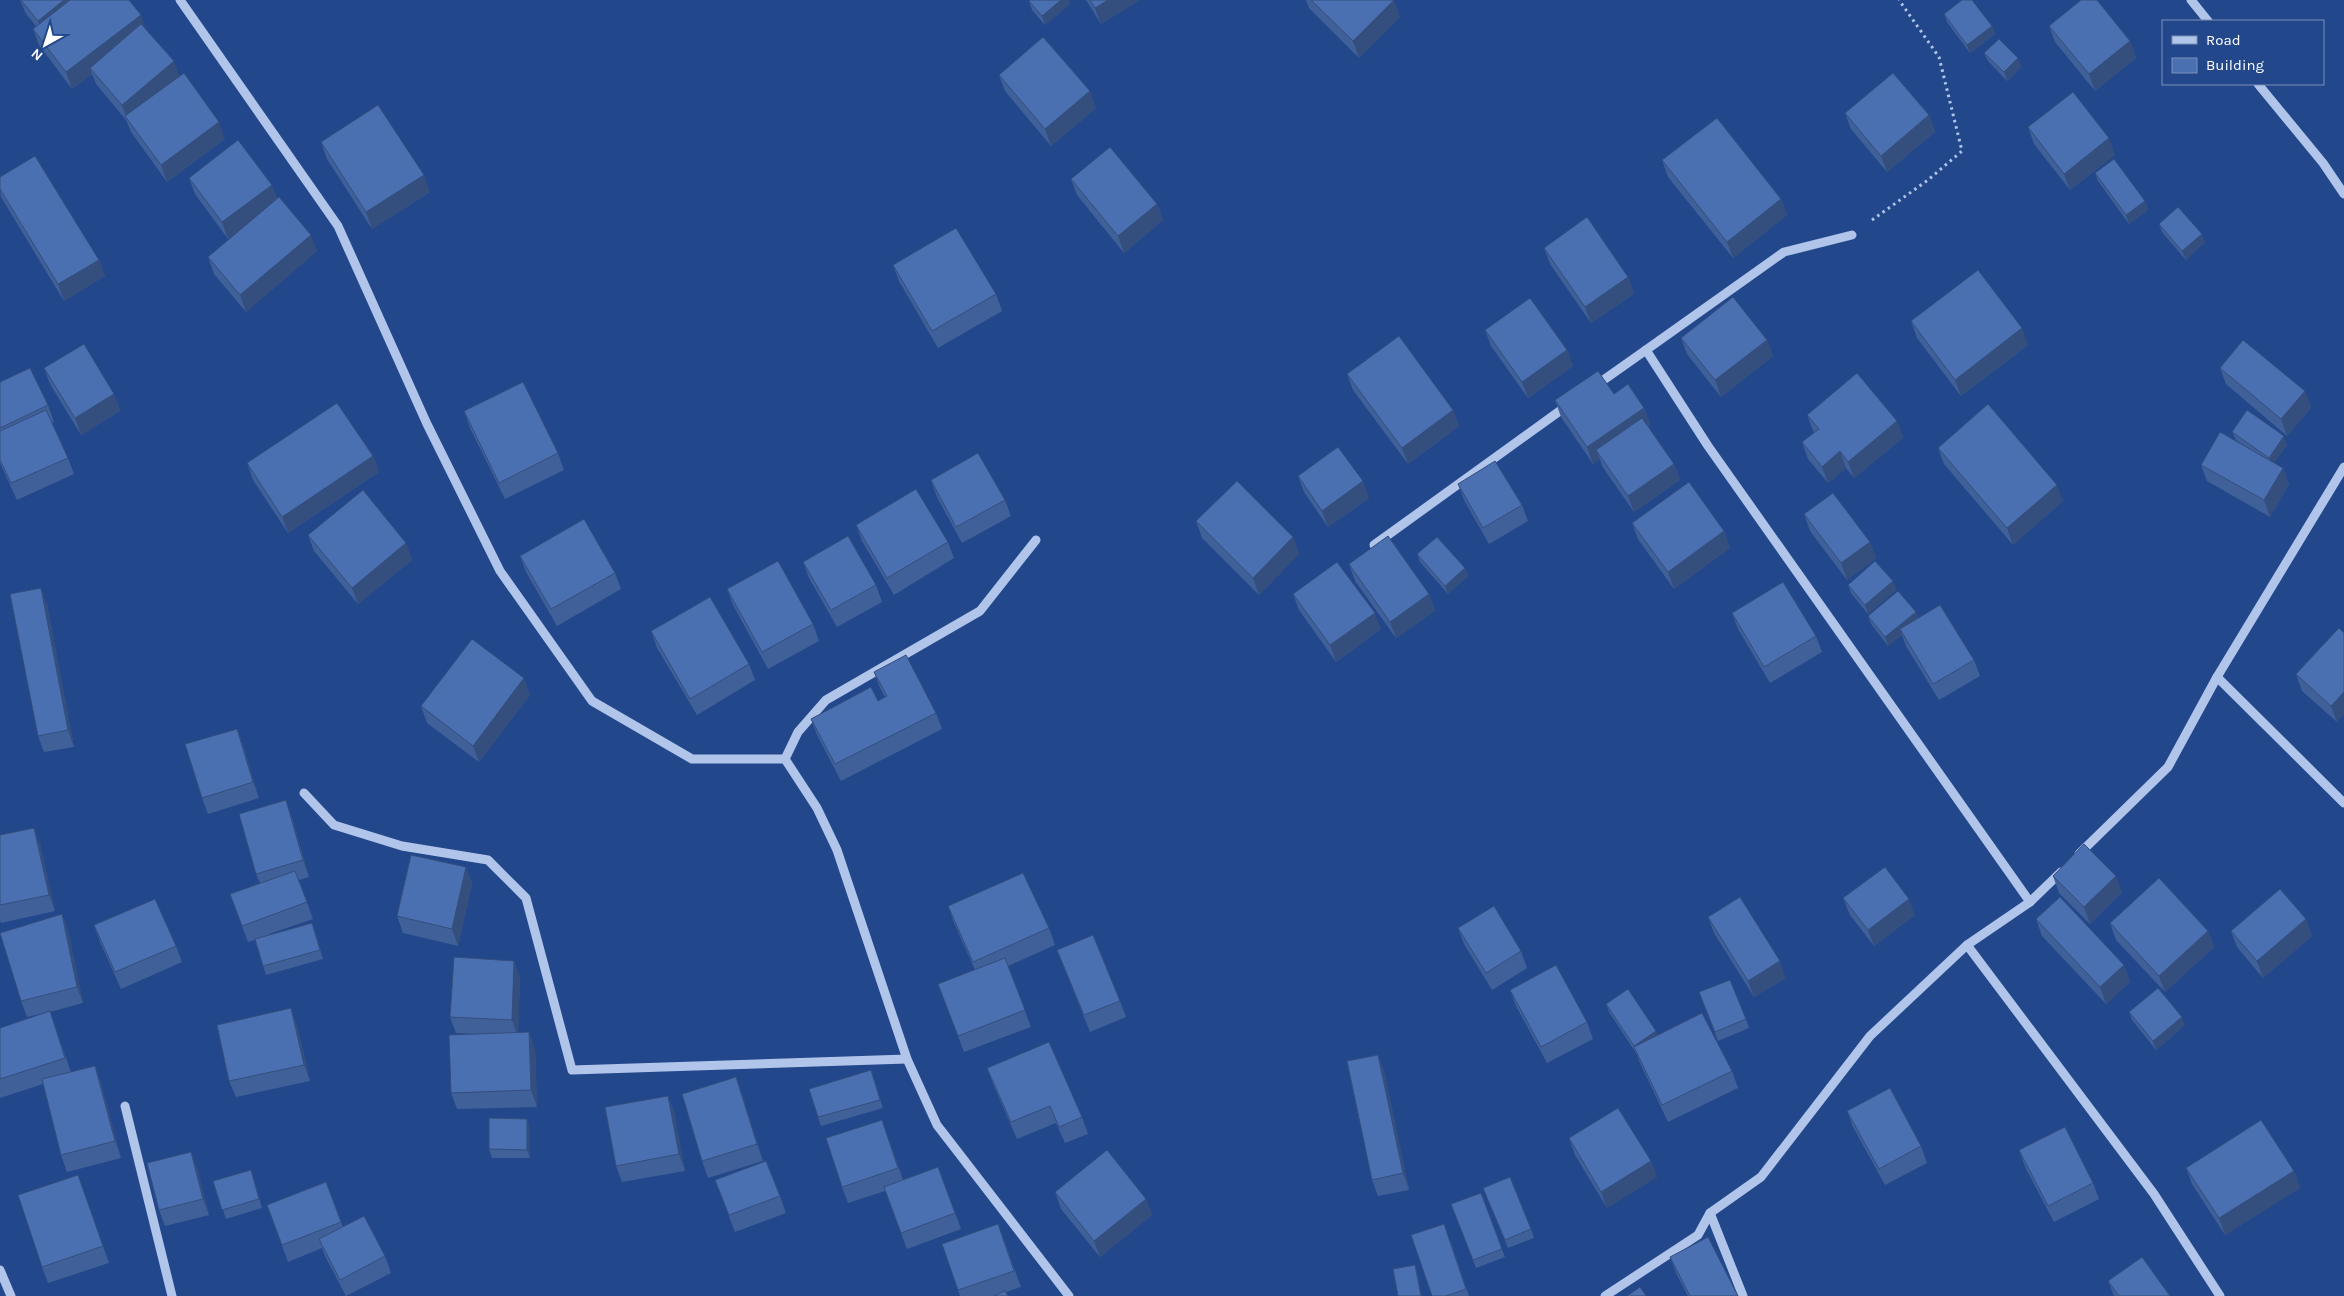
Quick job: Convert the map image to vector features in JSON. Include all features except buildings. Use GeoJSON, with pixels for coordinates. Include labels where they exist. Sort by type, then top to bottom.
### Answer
{"type":"FeatureCollection","features":[{"type":"Feature","properties":{"kind":"street"},"geometry":{"type":"LineString","coordinates":[[180,0],[338,226],[427,424],[500,571],[592,701],[692,760],[784,759]]}},
{"type":"Feature","properties":{"kind":"street"},"geometry":{"type":"LineString","coordinates":[[2192,0],[2207,20]]}},
{"type":"Feature","properties":{"kind":"street"},"geometry":{"type":"LineString","coordinates":[[2259,85],[2323,163],[2344,194]]}},
{"type":"Feature","properties":{"kind":"street"},"geometry":{"type":"LineString","coordinates":[[1589,390],[1784,252],[1852,235]]}},
{"type":"Feature","properties":{"kind":"street"},"geometry":{"type":"LineString","coordinates":[[1646,350],[1708,446],[2030,902]]}},
{"type":"Feature","properties":{"kind":"street"},"geometry":{"type":"LineString","coordinates":[[1374,545],[1572,402]]}},
{"type":"Feature","properties":{"kind":"street"},"geometry":{"type":"LineString","coordinates":[[1605,1296],[1698,1235],[1710,1213],[1761,1176],[1870,1036],[1967,945],[2030,902],[2168,767],[2217,677],[2344,467]]}},
{"type":"Feature","properties":{"kind":"street"},"geometry":{"type":"LineString","coordinates":[[784,759],[798,732],[826,700],[980,611],[1036,540]]}},
{"type":"Feature","properties":{"kind":"street"},"geometry":{"type":"LineString","coordinates":[[2217,677],[2344,803]]}},
{"type":"Feature","properties":{"kind":"street"},"geometry":{"type":"LineString","coordinates":[[784,759],[817,808],[837,850],[908,1059],[937,1125],[1069,1296]]}},
{"type":"Feature","properties":{"kind":"street"},"geometry":{"type":"LineString","coordinates":[[304,793],[334,825],[402,846],[488,860],[526,898],[572,1070],[908,1059]]}},
{"type":"Feature","properties":{"kind":"street"},"geometry":{"type":"LineString","coordinates":[[1967,945],[2154,1194],[2220,1296]]}},
{"type":"Feature","properties":{"kind":"street"},"geometry":{"type":"LineString","coordinates":[[125,1106],[172,1296]]}},
{"type":"Feature","properties":{"kind":"street"},"geometry":{"type":"LineString","coordinates":[[1710,1213],[1743,1296]]}},
{"type":"Feature","properties":{"kind":"street"},"geometry":{"type":"LineString","coordinates":[[0,1270],[11,1296]]}},
{"type":"Feature","properties":{"kind":"path"},"geometry":{"type":"LineString","coordinates":[[1852,235],[1928,180],[1962,151],[1939,57],[1899,0]]}}]}
